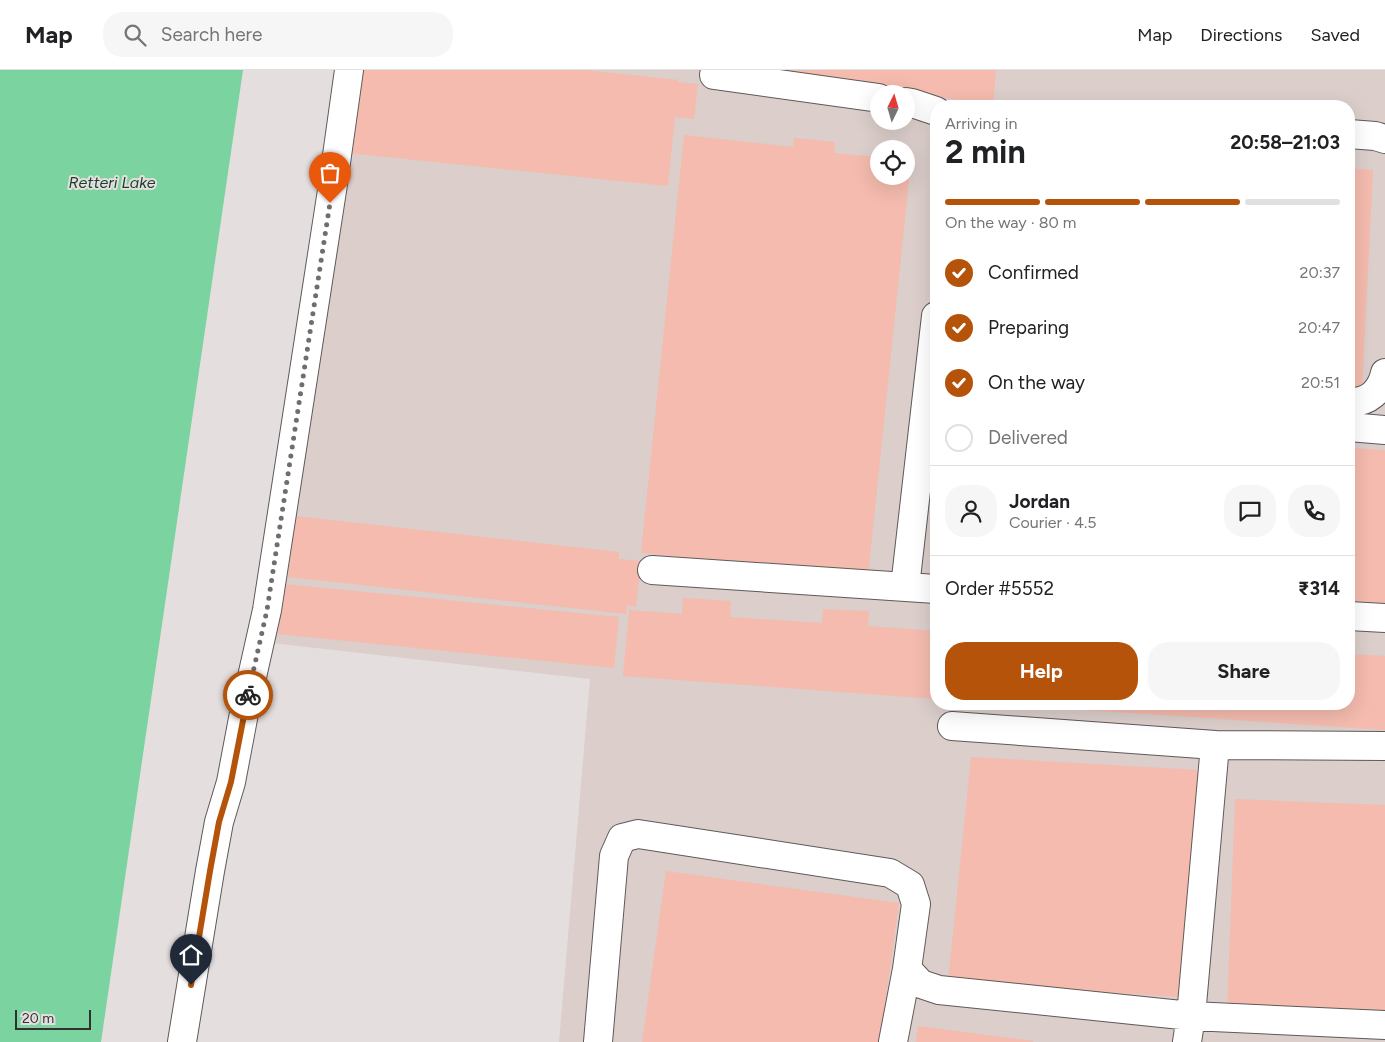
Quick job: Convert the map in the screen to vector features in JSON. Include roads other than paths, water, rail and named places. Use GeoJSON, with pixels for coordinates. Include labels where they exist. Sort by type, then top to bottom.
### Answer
{"type":"FeatureCollection","features":[{"type":"Feature","properties":{"kind":"street"},"geometry":{"type":"LineString","coordinates":[[182,1042],[219,822],[231,782],[267,610],[349,70]]}},
{"type":"Feature","properties":{"kind":"street"},"geometry":{"type":"LineString","coordinates":[[714,75],[870,97]]}},
{"type":"Feature","properties":{"kind":"street"},"geometry":{"type":"LineString","coordinates":[[915,103],[930,109]]}},
{"type":"Feature","properties":{"kind":"street"},"geometry":{"type":"LineString","coordinates":[[1355,134],[1385,139]]}},
{"type":"Feature","properties":{"kind":"street"},"geometry":{"type":"LineString","coordinates":[[906,587],[930,370]]}},
{"type":"Feature","properties":{"kind":"street"},"geometry":{"type":"LineString","coordinates":[[1355,402],[1372,397],[1383,381],[1385,373]]}},
{"type":"Feature","properties":{"kind":"street"},"geometry":{"type":"LineString","coordinates":[[1355,428],[1385,430]]}},
{"type":"Feature","properties":{"kind":"street"},"geometry":{"type":"LineString","coordinates":[[652,570],[930,589]]}},
{"type":"Feature","properties":{"kind":"street"},"geometry":{"type":"LineString","coordinates":[[1355,616],[1385,618]]}},
{"type":"Feature","properties":{"kind":"street"},"geometry":{"type":"LineString","coordinates":[[952,726],[1215,745],[1385,746]]}},
{"type":"Feature","properties":{"kind":"street"},"geometry":{"type":"LineString","coordinates":[[1189,1029],[1215,745]]}},
{"type":"Feature","properties":{"kind":"street"},"geometry":{"type":"LineString","coordinates":[[598,1042],[614,856],[622,838],[638,834],[890,873],[910,885],[916,904],[907,969],[893,1042]]}},
{"type":"Feature","properties":{"kind":"street"},"geometry":{"type":"LineString","coordinates":[[907,969],[921,984],[939,990],[1189,1029],[1385,1025]]}},
{"type":"Feature","properties":{"kind":"water","name":"Retteri Lake"},"geometry":{"type":"Polygon","coordinates":[[[0,70],[243,70],[101,1042],[0,1042],[0,70]]]}}]}
